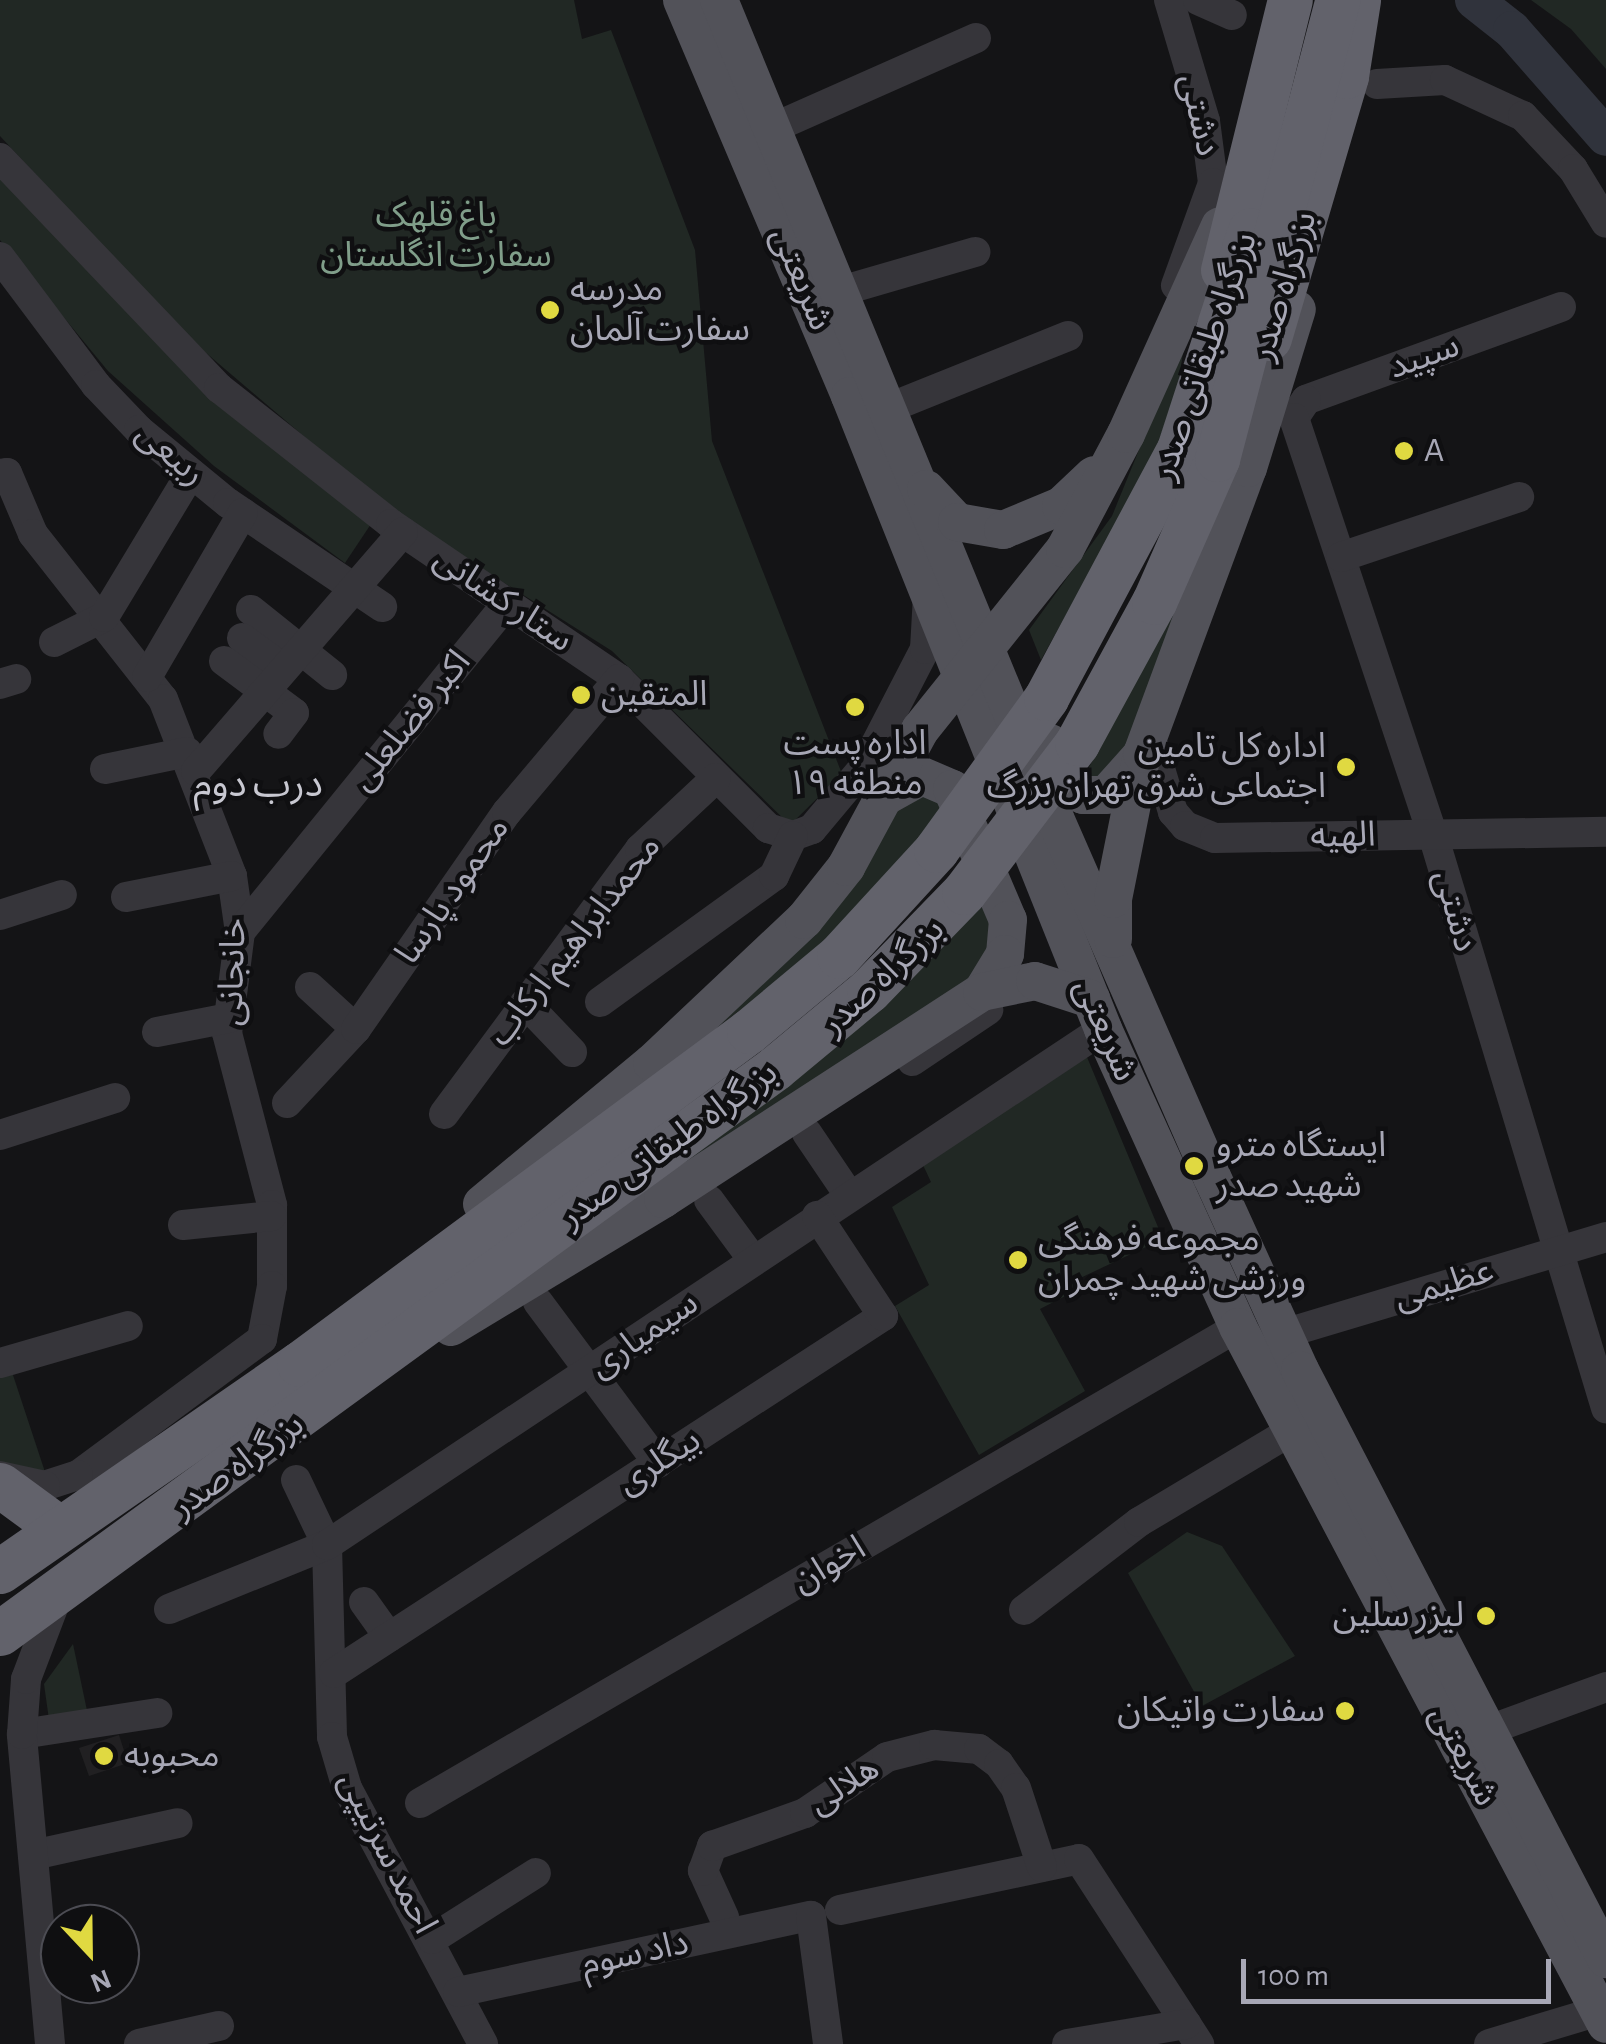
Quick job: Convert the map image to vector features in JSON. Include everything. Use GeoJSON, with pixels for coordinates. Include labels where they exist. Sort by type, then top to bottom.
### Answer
{"type":"FeatureCollection","features":[{"type":"Feature","properties":{"kind":"highway","name":"بزرگراه صدر"},"geometry":{"type":"LineString","coordinates":[[0,1568],[296,1359],[745,1024],[834,950],[1044,692],[1168,446],[1260,126],[1290,0]]}},
{"type":"Feature","properties":{"kind":"highway","name":"بزرگراه طبقاتی صدر"},"geometry":{"type":"LineString","coordinates":[[0,1568],[299,1364],[748,1031],[839,956],[936,850],[1046,698],[1179,449],[1238,278],[1308,0]]}},
{"type":"Feature","properties":{"kind":"highway","name":"بزرگراه طبقاتی صدر"},"geometry":{"type":"LineString","coordinates":[[0,1632],[775,1068],[869,990],[964,892],[1077,744],[1154,602],[1217,459],[1337,0]]}},
{"type":"Feature","properties":{"kind":"highway","name":"بزرگراه صدر"},"geometry":{"type":"LineString","coordinates":[[0,1642],[778,1072],[873,994],[969,895],[1082,748],[1230,463],[1329,134],[1358,0]]}},
{"type":"Feature","properties":{"kind":"highway"},"geometry":{"type":"LineString","coordinates":[[0,1485],[56,1526]]}},
{"type":"Feature","properties":{"kind":"main road","name":"شریعتی"},"geometry":{"type":"LineString","coordinates":[[682,0],[932,571],[984,643],[1113,952],[1283,1334],[1606,1959]]}},
{"type":"Feature","properties":{"kind":"main road","name":"شریعتی"},"geometry":{"type":"LineString","coordinates":[[719,0],[917,476],[932,571],[960,673],[1096,1021],[1238,1327],[1603,2018]]}},
{"type":"Feature","properties":{"kind":"main road"},"geometry":{"type":"LineString","coordinates":[[296,1359],[652,1063],[804,920],[846,867],[960,673],[984,643],[1014,618],[1065,549],[1126,434],[1260,126]]}},
{"type":"Feature","properties":{"kind":"main road"},"geometry":{"type":"LineString","coordinates":[[1113,952],[1113,899],[1146,743],[1248,468],[1304,288],[1329,134]]}},
{"type":"Feature","properties":{"kind":"main road"},"geometry":{"type":"LineString","coordinates":[[917,476],[957,522],[1003,530],[1060,506],[1126,434]]}},
{"type":"Feature","properties":{"kind":"main road"},"geometry":{"type":"LineString","coordinates":[[1014,618],[1014,665],[1072,788],[1106,795],[1146,743]]}},
{"type":"Feature","properties":{"kind":"main road"},"geometry":{"type":"LineString","coordinates":[[884,797],[922,776],[952,789],[1008,920],[1005,954],[982,992]]}},
{"type":"Feature","properties":{"kind":"main road"},"geometry":{"type":"LineString","coordinates":[[324,1402],[663,1199],[982,992],[1035,982],[1096,1021]]}},
{"type":"Feature","properties":{"kind":"street","name":"دشتی"},"geometry":{"type":"LineString","coordinates":[[1169,0],[1205,121],[1214,183],[1176,285]]}},
{"type":"Feature","properties":{"kind":"street"},"geometry":{"type":"LineString","coordinates":[[1198,0],[1232,14]]}},
{"type":"Feature","properties":{"kind":"street"},"geometry":{"type":"LineString","coordinates":[[773,128],[976,38]]}},
{"type":"Feature","properties":{"kind":"street"},"geometry":{"type":"LineString","coordinates":[[1377,84],[1445,80],[1523,116],[1573,169],[1606,222]]}},
{"type":"Feature","properties":{"kind":"street","name":"ستار کشانی"},"geometry":{"type":"LineString","coordinates":[[0,158],[219,388],[403,532],[619,680],[768,828],[793,836]]}},
{"type":"Feature","properties":{"kind":"street"},"geometry":{"type":"LineString","coordinates":[[841,291],[976,252]]}},
{"type":"Feature","properties":{"kind":"street","name":"ربیعی"},"geometry":{"type":"LineString","coordinates":[[0,257],[96,386],[191,473],[382,607]]}},
{"type":"Feature","properties":{"kind":"street","name":"سپید"},"geometry":{"type":"LineString","coordinates":[[1294,418],[1306,400],[1561,307]]}},
{"type":"Feature","properties":{"kind":"street"},"geometry":{"type":"LineString","coordinates":[[889,408],[1068,336]]}},
{"type":"Feature","properties":{"kind":"street","name":"دشتی"},"geometry":{"type":"LineString","coordinates":[[1294,418],[1433,835],[1606,1408]]}},
{"type":"Feature","properties":{"kind":"street","name":"خانجانی"},"geometry":{"type":"LineString","coordinates":[[0,1476],[45,1486],[78,1475],[262,1339],[272,1286],[272,1216],[258,1135],[227,1033],[240,932],[232,876],[191,762],[147,677],[104,617],[33,534],[3,473]]}},
{"type":"Feature","properties":{"kind":"street"},"geometry":{"type":"LineString","coordinates":[[54,642],[104,617],[191,473]]}},
{"type":"Feature","properties":{"kind":"street"},"geometry":{"type":"LineString","coordinates":[[1341,558],[1519,496]]}},
{"type":"Feature","properties":{"kind":"street"},"geometry":{"type":"LineString","coordinates":[[147,677],[243,513]]}},
{"type":"Feature","properties":{"kind":"street"},"geometry":{"type":"LineString","coordinates":[[104,769],[191,762],[282,670],[403,532]]}},
{"type":"Feature","properties":{"kind":"street"},"geometry":{"type":"LineString","coordinates":[[600,1002],[774,876],[793,836],[831,813],[881,736],[924,649],[932,571]]}},
{"type":"Feature","properties":{"kind":"street","name":"اکبر فضلعلی"},"geometry":{"type":"LineString","coordinates":[[240,932],[507,603]]}},
{"type":"Feature","properties":{"kind":"street"},"geometry":{"type":"LineString","coordinates":[[278,734],[294,713],[282,670],[239,636],[282,670],[332,676]]}},
{"type":"Feature","properties":{"kind":"street","name":"محمود پارسا"},"geometry":{"type":"LineString","coordinates":[[288,1103],[356,1030],[508,812],[619,680]]}},
{"type":"Feature","properties":{"kind":"street","name":"الهیه"},"geometry":{"type":"LineString","coordinates":[[1146,743],[1173,812],[1199,834],[1606,832]]}},
{"type":"Feature","properties":{"kind":"street","name":"محمدابراهیم ارکاب"},"geometry":{"type":"LineString","coordinates":[[444,1114],[640,849],[716,778]]}},
{"type":"Feature","properties":{"kind":"street"},"geometry":{"type":"LineString","coordinates":[[126,897],[232,876]]}},
{"type":"Feature","properties":{"kind":"street"},"geometry":{"type":"LineString","coordinates":[[0,915],[62,896]]}},
{"type":"Feature","properties":{"kind":"street"},"geometry":{"type":"LineString","coordinates":[[310,987],[356,1030]]}},
{"type":"Feature","properties":{"kind":"street"},"geometry":{"type":"LineString","coordinates":[[912,1062],[1016,994],[1059,999],[1096,1021]]}},
{"type":"Feature","properties":{"kind":"street"},"geometry":{"type":"LineString","coordinates":[[525,1003],[572,1052]]}},
{"type":"Feature","properties":{"kind":"street"},"geometry":{"type":"LineString","coordinates":[[156,1032],[229,1018]]}},
{"type":"Feature","properties":{"kind":"street","name":"سیمیاری"},"geometry":{"type":"LineString","coordinates":[[169,1610],[327,1545],[590,1372],[1096,1021]]}},
{"type":"Feature","properties":{"kind":"street"},"geometry":{"type":"LineString","coordinates":[[0,1136],[115,1098]]}},
{"type":"Feature","properties":{"kind":"street"},"geometry":{"type":"LineString","coordinates":[[807,1133],[848,1195]]}},
{"type":"Feature","properties":{"kind":"street"},"geometry":{"type":"LineString","coordinates":[[710,1200],[752,1260]]}},
{"type":"Feature","properties":{"kind":"street"},"geometry":{"type":"LineString","coordinates":[[183,1225],[272,1216]]}},
{"type":"Feature","properties":{"kind":"street","name":"بیگلری"},"geometry":{"type":"LineString","coordinates":[[334,1673],[883,1316],[818,1216]]}},
{"type":"Feature","properties":{"kind":"street","name":"عظیمی"},"geometry":{"type":"LineString","coordinates":[[1283,1334],[1606,1236]]}},
{"type":"Feature","properties":{"kind":"street"},"geometry":{"type":"LineString","coordinates":[[538,1302],[658,1462]]}},
{"type":"Feature","properties":{"kind":"street"},"geometry":{"type":"LineString","coordinates":[[0,1362],[128,1326]]}},
{"type":"Feature","properties":{"kind":"street","name":"اخوان"},"geometry":{"type":"LineString","coordinates":[[420,1803],[1238,1327]]}},
{"type":"Feature","properties":{"kind":"street"},"geometry":{"type":"LineString","coordinates":[[1024,1610],[1139,1522],[1291,1431]]}},
{"type":"Feature","properties":{"kind":"street","name":"احمد سرتیپی"},"geometry":{"type":"LineString","coordinates":[[296,1480],[327,1545],[334,1673],[332,1737],[347,1788],[432,1939],[483,2044]]}},
{"type":"Feature","properties":{"kind":"street"},"geometry":{"type":"LineString","coordinates":[[50,2044],[22,1734],[26,1679],[56,1600]]}},
{"type":"Feature","properties":{"kind":"street"},"geometry":{"type":"LineString","coordinates":[[364,1602],[390,1637]]}},
{"type":"Feature","properties":{"kind":"street"},"geometry":{"type":"LineString","coordinates":[[1486,1731],[1606,1687]]}},
{"type":"Feature","properties":{"kind":"street"},"geometry":{"type":"LineString","coordinates":[[0,1705],[22,1734]]}},
{"type":"Feature","properties":{"kind":"street"},"geometry":{"type":"LineString","coordinates":[[22,1734],[158,1713]]}},
{"type":"Feature","properties":{"kind":"street","name":"هلالی"},"geometry":{"type":"LineString","coordinates":[[724,1917],[703,1871],[712,1846],[805,1813],[887,1756],[934,1745],[979,1749],[999,1764],[1016,1788],[1042,1867]]}},
{"type":"Feature","properties":{"kind":"street"},"geometry":{"type":"LineString","coordinates":[[0,1815],[28,1802]]}},
{"type":"Feature","properties":{"kind":"street"},"geometry":{"type":"LineString","coordinates":[[33,1855],[178,1823]]}},
{"type":"Feature","properties":{"kind":"street","name":"داد سوم"},"geometry":{"type":"LineString","coordinates":[[458,1992],[1079,1859],[1192,2034]]}},
{"type":"Feature","properties":{"kind":"street"},"geometry":{"type":"LineString","coordinates":[[432,1939],[536,1873]]}},
{"type":"Feature","properties":{"kind":"street"},"geometry":{"type":"LineString","coordinates":[[826,1913],[828,2044]]}},
{"type":"Feature","properties":{"kind":"street"},"geometry":{"type":"LineString","coordinates":[[1489,2044],[1603,2018]]}},
{"type":"Feature","properties":{"kind":"street"},"geometry":{"type":"LineString","coordinates":[[139,2044],[219,2026]]}},
{"type":"Feature","properties":{"kind":"street"},"geometry":{"type":"LineString","coordinates":[[1067,2044],[1192,2034]]}},
{"type":"Feature","properties":{"kind":"shaded area","name":"محبوبه"},"geometry":{"type":"Polygon","coordinates":[[[119,1735],[128,1763],[89,1776],[79,1748],[119,1735]]]}},
{"type":"Feature","properties":{"kind":"green space","name":"باغ قلهک سفارت انگلستان"},"geometry":{"type":"Polygon","coordinates":[[[0,0],[574,0],[582,39],[611,30],[695,250],[712,441],[842,774],[790,825],[612,651],[394,513],[185,335],[0,136],[0,0]]]}},
{"type":"Feature","properties":{"kind":"green space"},"geometry":{"type":"Polygon","coordinates":[[[1531,0],[1606,0],[1606,69],[1571,29],[1531,0]]]}},
{"type":"Feature","properties":{"kind":"green space"},"geometry":{"type":"Polygon","coordinates":[[[0,175],[371,524],[345,563],[214,466],[108,371],[0,240],[0,175]]]}},
{"type":"Feature","properties":{"kind":"green space"},"geometry":{"type":"Polygon","coordinates":[[[1185,337],[1179,382],[1153,458],[1041,660],[1029,630],[1112,516],[1185,337]]]}},
{"type":"Feature","properties":{"kind":"green space"},"geometry":{"type":"Polygon","coordinates":[[[1189,583],[1146,719],[1111,774],[1091,780],[1088,769],[1189,583]]]}},
{"type":"Feature","properties":{"kind":"green space"},"geometry":{"type":"Polygon","coordinates":[[[905,793],[954,802],[815,954],[550,1153],[905,793]]]}},
{"type":"Feature","properties":{"kind":"green space"},"geometry":{"type":"Polygon","coordinates":[[[988,898],[999,930],[979,976],[634,1199],[855,1028],[988,898]]]}},
{"type":"Feature","properties":{"kind":"green space","name":"مجموعه فرهنگی ورزشی شهید چمران"},"geometry":{"type":"Polygon","coordinates":[[[1084,1050],[1163,1239],[1076,1280],[1079,1289],[1040,1309],[1085,1391],[979,1455],[895,1306],[929,1285],[892,1207],[931,1182],[923,1165],[1084,1050]]]}},
{"type":"Feature","properties":{"kind":"green space"},"geometry":{"type":"Polygon","coordinates":[[[11,1369],[45,1472],[0,1464],[0,1372],[11,1369]]]}},
{"type":"Feature","properties":{"kind":"green space"},"geometry":{"type":"Polygon","coordinates":[[[1187,1532],[1222,1546],[1295,1656],[1202,1706],[1128,1573],[1187,1532]]]}},
{"type":"Feature","properties":{"kind":"green space"},"geometry":{"type":"Polygon","coordinates":[[[73,1644],[89,1720],[50,1727],[44,1684],[73,1644]]]}},
{"type":"Feature","properties":{"kind":"waterway"},"geometry":{"type":"LineString","coordinates":[[1474,0],[1512,30],[1606,137]]}},
{"type":"Feature","properties":{"kind":"place","name":"مدرسه سفارت آلمان"},"geometry":{"type":"Point","coordinates":[550,310]}},
{"type":"Feature","properties":{"kind":"place","name":"A"},"geometry":{"type":"Point","coordinates":[1404,451]}},
{"type":"Feature","properties":{"kind":"place","name":"المتقین"},"geometry":{"type":"Point","coordinates":[581,695]}},
{"type":"Feature","properties":{"kind":"place","name":"اداره پست منطقه ۱۹"},"geometry":{"type":"Point","coordinates":[855,707]}},
{"type":"Feature","properties":{"kind":"place","name":"اداره کل تامین اجتماعی شرق تهران بزرگ"},"geometry":{"type":"Point","coordinates":[1346,767]}},
{"type":"Feature","properties":{"kind":"place","name":"ایستگاه مترو شهید صدر"},"geometry":{"type":"Point","coordinates":[1194,1166]}},
{"type":"Feature","properties":{"kind":"place","name":"مجموعه فرهنگی ورزشی شهید چمران"},"geometry":{"type":"Point","coordinates":[1018,1260]}},
{"type":"Feature","properties":{"kind":"place","name":"لیزر سلین"},"geometry":{"type":"Point","coordinates":[1486,1616]}},
{"type":"Feature","properties":{"kind":"place","name":"سفارت واتیکان"},"geometry":{"type":"Point","coordinates":[1345,1711]}},
{"type":"Feature","properties":{"kind":"place","name":"محبوبه"},"geometry":{"type":"Point","coordinates":[104,1756]}},
{"type":"Feature","properties":{"kind":"district","name":"درب دوم"},"geometry":{"type":"Point","coordinates":[258,786]}}]}
